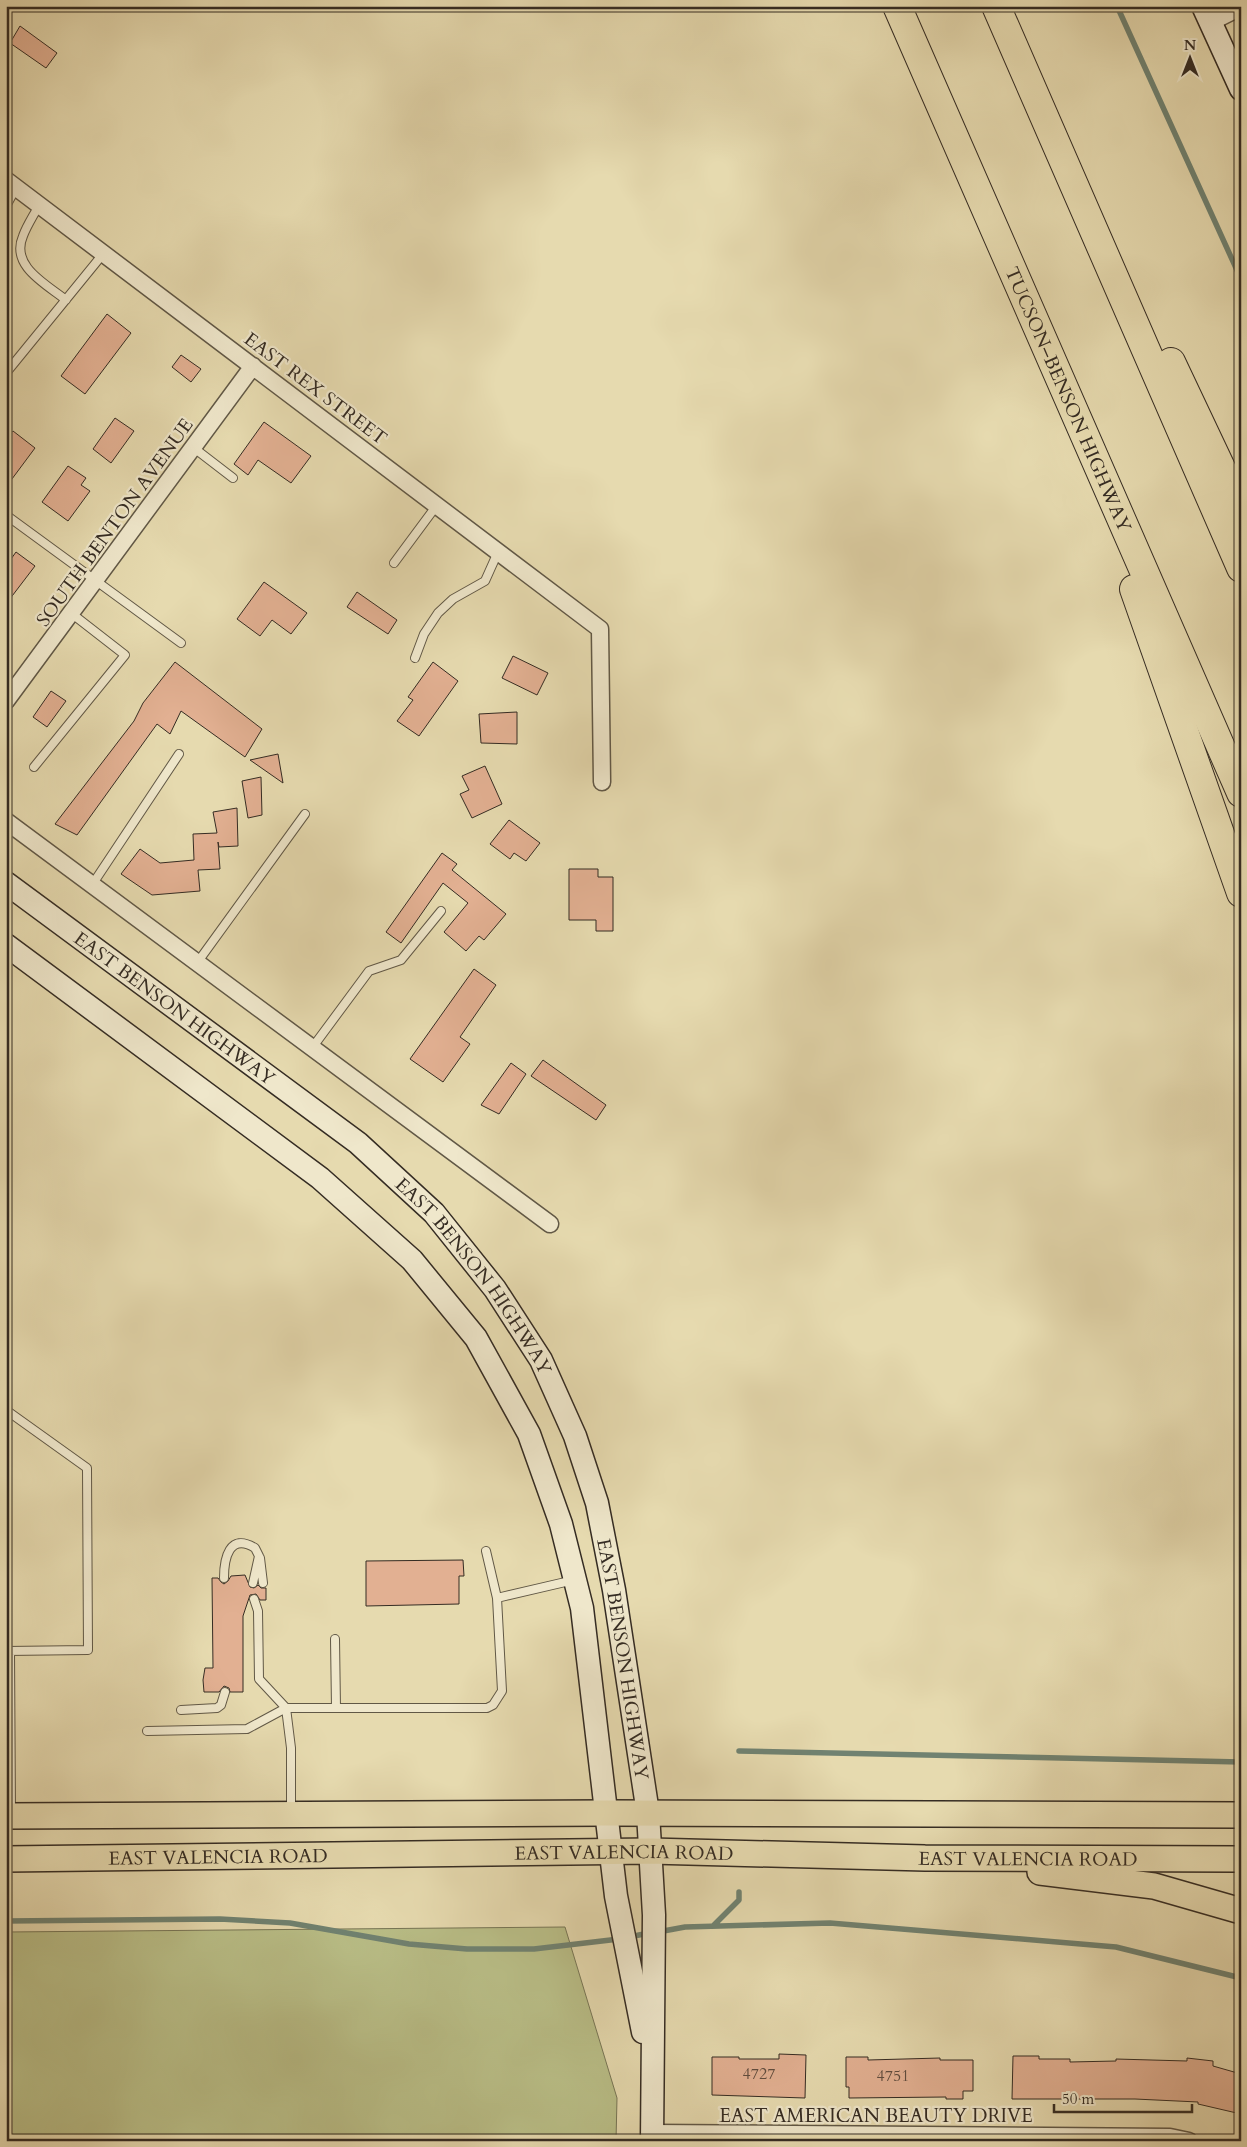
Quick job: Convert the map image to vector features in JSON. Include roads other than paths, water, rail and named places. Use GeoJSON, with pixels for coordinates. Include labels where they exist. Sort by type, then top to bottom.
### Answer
{"type":"FeatureCollection","features":[{"type":"Feature","properties":{"kind":"highway","name":"TUCSON–BENSON HIGHWAY"},"geometry":{"type":"LineString","coordinates":[[897,6],[1241,793]]}},
{"type":"Feature","properties":{"kind":"highway"},"geometry":{"type":"LineString","coordinates":[[996,6],[1241,568]]}},
{"type":"Feature","properties":{"kind":"highway"},"geometry":{"type":"LineString","coordinates":[[1002,6],[1241,510]]}},
{"type":"Feature","properties":{"kind":"highway"},"geometry":{"type":"LineString","coordinates":[[1057,373],[1241,893]]}},
{"type":"Feature","properties":{"kind":"main road"},"geometry":{"type":"LineString","coordinates":[[1207,14],[1241,89]]}},
{"type":"Feature","properties":{"kind":"main road","name":"EAST BENSON HIGHWAY"},"geometry":{"type":"LineString","coordinates":[[6,883],[358,1143],[434,1213],[494,1289],[540,1360],[575,1436],[597,1503],[614,1590],[648,1813],[651,1850],[654,1916],[652,2080]]}},
{"type":"Feature","properties":{"kind":"main road","name":"EAST BENSON HIGHWAY"},"geometry":{"type":"LineString","coordinates":[[6,945],[320,1178],[412,1260],[476,1338],[529,1434],[561,1524],[576,1579],[582,1608],[610,1851],[652,2080]]}},
{"type":"Feature","properties":{"kind":"main road","name":"EAST VALENCIA ROAD"},"geometry":{"type":"LineString","coordinates":[[8,1816],[607,1813],[1241,1815]]}},
{"type":"Feature","properties":{"kind":"main road","name":"EAST VALENCIA ROAD"},"geometry":{"type":"LineString","coordinates":[[6,1859],[651,1850],[926,1858],[1241,1859]]}},
{"type":"Feature","properties":{"kind":"main road"},"geometry":{"type":"LineString","coordinates":[[926,1858],[1154,1886],[1241,1911]]}},
{"type":"Feature","properties":{"kind":"main road"},"geometry":{"type":"LineString","coordinates":[[652,2080],[652,2137]]}},
{"type":"Feature","properties":{"kind":"street"},"geometry":{"type":"LineString","coordinates":[[1207,14],[1241,7]]}},
{"type":"Feature","properties":{"kind":"street","name":"EAST REX STREET"},"geometry":{"type":"LineString","coordinates":[[11,183],[600,629],[602,782]]}},
{"type":"Feature","properties":{"kind":"street","name":"SOUTH BENTON AVENUE"},"geometry":{"type":"LineString","coordinates":[[6,701],[254,366]]}},
{"type":"Feature","properties":{"kind":"street"},"geometry":{"type":"LineString","coordinates":[[6,821],[550,1224]]}},
{"type":"Feature","properties":{"kind":"street","name":"EAST AMERICAN BEAUTY DRIVE"},"geometry":{"type":"LineString","coordinates":[[652,2137],[1170,2137],[1188,2141]]}},
{"type":"Feature","properties":{"kind":"lane"},"geometry":{"type":"LineString","coordinates":[[6,206],[11,183]]}},
{"type":"Feature","properties":{"kind":"lane"},"geometry":{"type":"LineString","coordinates":[[39,205],[22,237],[21,260],[30,272],[66,300]]}},
{"type":"Feature","properties":{"kind":"lane"},"geometry":{"type":"LineString","coordinates":[[6,373],[103,254]]}},
{"type":"Feature","properties":{"kind":"lane"},"geometry":{"type":"LineString","coordinates":[[194,448],[233,478]]}},
{"type":"Feature","properties":{"kind":"lane"},"geometry":{"type":"LineString","coordinates":[[394,563],[437,505]]}},
{"type":"Feature","properties":{"kind":"lane"},"geometry":{"type":"LineString","coordinates":[[6,515],[181,643]]}},
{"type":"Feature","properties":{"kind":"lane"},"geometry":{"type":"LineString","coordinates":[[415,658],[424,634],[438,613],[453,599],[485,581],[498,552]]}},
{"type":"Feature","properties":{"kind":"lane"},"geometry":{"type":"LineString","coordinates":[[34,767],[125,655],[71,613]]}},
{"type":"Feature","properties":{"kind":"lane"},"geometry":{"type":"LineString","coordinates":[[92,885],[179,754]]}},
{"type":"Feature","properties":{"kind":"lane"},"geometry":{"type":"LineString","coordinates":[[197,963],[305,814]]}},
{"type":"Feature","properties":{"kind":"lane"},"geometry":{"type":"LineString","coordinates":[[312,1048],[369,971],[401,960],[441,911]]}},
{"type":"Feature","properties":{"kind":"lane"},"geometry":{"type":"LineString","coordinates":[[6,1410],[87,1468],[88,1650],[8,1651],[8,1816]]}},
{"type":"Feature","properties":{"kind":"lane"},"geometry":{"type":"LineString","coordinates":[[224,1578],[225,1558],[230,1548],[241,1544],[251,1545],[258,1551],[263,1583]]}},
{"type":"Feature","properties":{"kind":"lane"},"geometry":{"type":"LineString","coordinates":[[147,1731],[247,1729],[286,1708],[487,1708],[493,1705],[502,1691],[497,1598],[486,1551]]}},
{"type":"Feature","properties":{"kind":"lane"},"geometry":{"type":"LineString","coordinates":[[254,1583],[259,1556]]}},
{"type":"Feature","properties":{"kind":"lane"},"geometry":{"type":"LineString","coordinates":[[497,1598],[576,1579]]}},
{"type":"Feature","properties":{"kind":"lane"},"geometry":{"type":"LineString","coordinates":[[258,1600],[259,1679],[286,1708],[291,1748],[291,1816]]}},
{"type":"Feature","properties":{"kind":"lane"},"geometry":{"type":"LineString","coordinates":[[335,1639],[336,1708]]}},
{"type":"Feature","properties":{"kind":"lane"},"geometry":{"type":"LineString","coordinates":[[181,1710],[217,1708],[222,1705],[225,1692]]}},
{"type":"Feature","properties":{"kind":"waterway"},"geometry":{"type":"LineString","coordinates":[[1117,6],[1241,279]]}},
{"type":"Feature","properties":{"kind":"waterway"},"geometry":{"type":"LineString","coordinates":[[739,1751],[1241,1762]]}},
{"type":"Feature","properties":{"kind":"waterway"},"geometry":{"type":"LineString","coordinates":[[713,1926],[739,1900],[739,1892]]}},
{"type":"Feature","properties":{"kind":"waterway"},"geometry":{"type":"LineString","coordinates":[[6,1921],[220,1919],[290,1923],[409,1944],[467,1949],[534,1949],[619,1939]]}},
{"type":"Feature","properties":{"kind":"waterway"},"geometry":{"type":"LineString","coordinates":[[658,1932],[685,1927],[830,1923],[1116,1947],[1241,1978]]}},
{"type":"Feature","properties":{"kind":"waterway"},"geometry":{"type":"LineString","coordinates":[[629,1937],[649,1933]]}}]}
